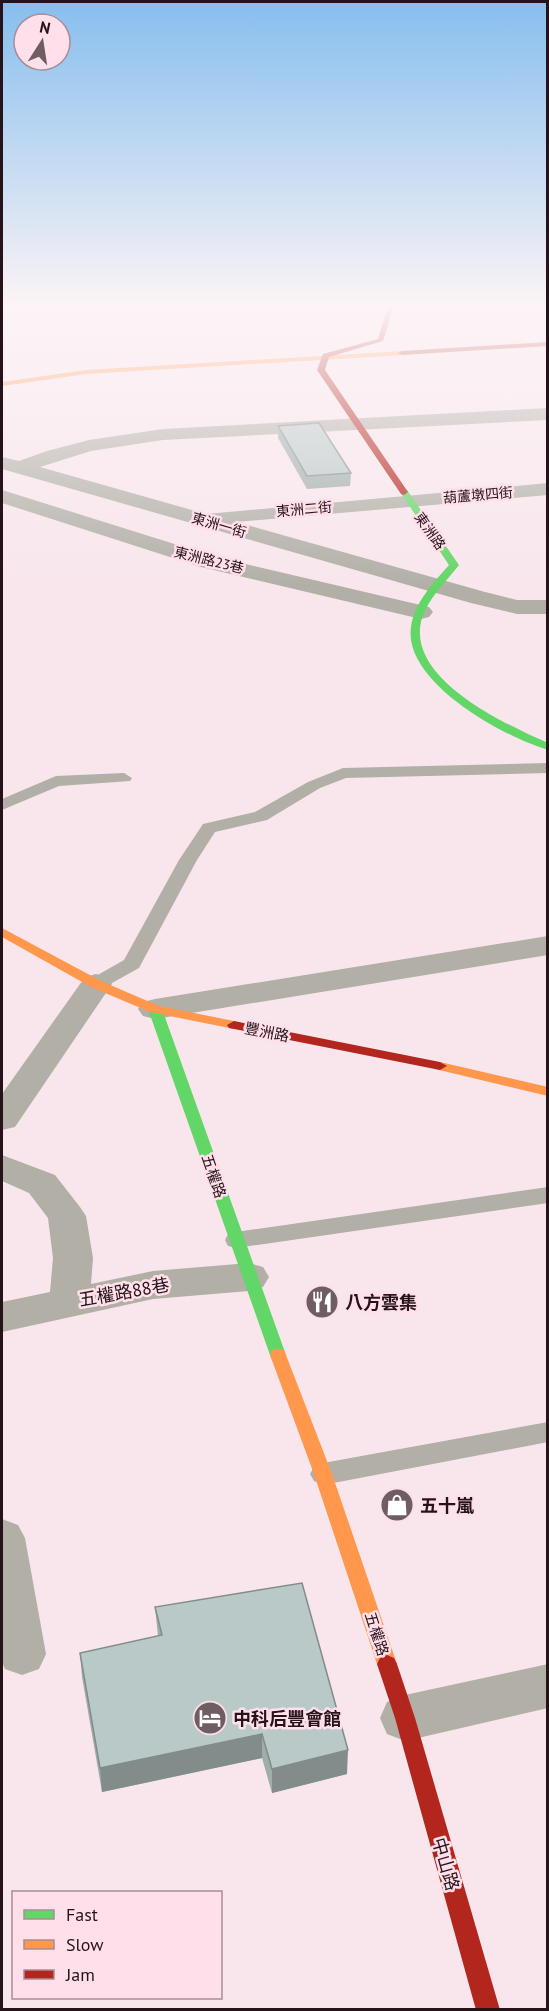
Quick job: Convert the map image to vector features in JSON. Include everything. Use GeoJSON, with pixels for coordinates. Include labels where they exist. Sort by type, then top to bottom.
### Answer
{"type":"FeatureCollection","features":[{"type":"Feature","properties":{"kind":"street","name":"東洲路"},"geometry":{"type":"LineString","coordinates":[[343,400],[408,500],[454,565],[436,587],[421,612],[415,633],[416,646],[426,666],[435,676],[487,716],[548,747]]}},
{"type":"Feature","properties":{"kind":"street"},"geometry":{"type":"LineString","coordinates":[[11,466],[88,446],[167,435],[548,414]]}},
{"type":"Feature","properties":{"kind":"street","name":"東洲一街"},"geometry":{"type":"LineString","coordinates":[[11,466],[436,587],[517,608],[548,607]]}},
{"type":"Feature","properties":{"kind":"street","name":"葫蘆墩四街"},"geometry":{"type":"LineString","coordinates":[[408,500],[548,489]]}},
{"type":"Feature","properties":{"kind":"street","name":"東洲路23巷"},"geometry":{"type":"LineString","coordinates":[[2,496],[209,562],[421,612]]}},
{"type":"Feature","properties":{"kind":"street","name":"東洲二街"},"geometry":{"type":"LineString","coordinates":[[200,520],[238,514],[408,500]]}},
{"type":"Feature","properties":{"kind":"street","name":"豐洲路"},"geometry":{"type":"LineString","coordinates":[[2,932],[96,984],[155,1009],[465,1071],[548,1092]]}},
{"type":"Feature","properties":{"kind":"street"},"geometry":{"type":"LineString","coordinates":[[155,1009],[548,945]]}},
{"type":"Feature","properties":{"kind":"street"},"geometry":{"type":"LineString","coordinates":[[5,1107],[96,984]]}},
{"type":"Feature","properties":{"kind":"street","name":"五權路"},"geometry":{"type":"LineString","coordinates":[[155,1009],[249,1277],[323,1474],[405,1718]]}},
{"type":"Feature","properties":{"kind":"street"},"geometry":{"type":"LineString","coordinates":[[2,1167],[42,1184],[67,1216],[73,1258],[69,1302]]}},
{"type":"Feature","properties":{"kind":"street","name":"五權路88巷"},"geometry":{"type":"LineString","coordinates":[[2,1317],[153,1285],[249,1277]]}},
{"type":"Feature","properties":{"kind":"street"},"geometry":{"type":"LineString","coordinates":[[2,1538],[22,1654]]}},
{"type":"Feature","properties":{"kind":"street"},"geometry":{"type":"LineString","coordinates":[[405,1718],[548,1686]]}},
{"type":"Feature","properties":{"kind":"street","name":"中山路"},"geometry":{"type":"LineString","coordinates":[[405,1718],[488,2010]]}},
{"type":"Feature","properties":{"kind":"lane"},"geometry":{"type":"LineString","coordinates":[[96,984],[132,964],[188,860],[209,828],[261,816],[314,785],[343,773],[392,770],[548,768]]}},
{"type":"Feature","properties":{"kind":"lane"},"geometry":{"type":"LineString","coordinates":[[2,805],[56,781],[124,778]]}},
{"type":"Feature","properties":{"kind":"lane"},"geometry":{"type":"LineString","coordinates":[[236,1240],[548,1195]]}},
{"type":"Feature","properties":{"kind":"lane"},"geometry":{"type":"LineString","coordinates":[[323,1474],[548,1432]]}},
{"type":"Feature","properties":{"kind":"building"},"geometry":{"type":"Polygon","coordinates":[[[319,423],[351,473],[307,476],[278,426],[319,423]]]}},
{"type":"Feature","properties":{"kind":"building","name":"中科后豐會館"},"geometry":{"type":"Polygon","coordinates":[[[302,1583],[348,1750],[272,1769],[262,1734],[100,1768],[80,1653],[162,1635],[155,1607],[302,1583]]]}},
{"type":"Feature","properties":{"kind":"traffic: fast"},"geometry":{"type":"LineString","coordinates":[[404,492],[454,565],[434,589],[418,616],[415,636],[420,655],[432,673],[467,704],[489,718],[548,747]]}},
{"type":"Feature","properties":{"kind":"traffic: fast"},"geometry":{"type":"LineString","coordinates":[[155,1009],[278,1355]]}},
{"type":"Feature","properties":{"kind":"traffic: slow"},"geometry":{"type":"LineString","coordinates":[[2,932],[96,984],[155,1009],[234,1025]]}},
{"type":"Feature","properties":{"kind":"traffic: slow"},"geometry":{"type":"LineString","coordinates":[[440,1066],[548,1092]]}},
{"type":"Feature","properties":{"kind":"traffic: slow"},"geometry":{"type":"LineString","coordinates":[[278,1355],[323,1474],[387,1664]]}},
{"type":"Feature","properties":{"kind":"traffic: jam"},"geometry":{"type":"LineString","coordinates":[[341,400],[404,492]]}},
{"type":"Feature","properties":{"kind":"traffic: jam"},"geometry":{"type":"LineString","coordinates":[[234,1025],[440,1066]]}},
{"type":"Feature","properties":{"kind":"traffic: jam"},"geometry":{"type":"LineString","coordinates":[[387,1664],[405,1718],[488,2010]]}},
{"type":"Feature","properties":{"kind":"place","name":"八方雲集"},"geometry":{"type":"Point","coordinates":[322,1302]}},
{"type":"Feature","properties":{"kind":"place","name":"五十嵐"},"geometry":{"type":"Point","coordinates":[397,1505]}},
{"type":"Feature","properties":{"kind":"place","name":"中科后豐會館"},"geometry":{"type":"Point","coordinates":[210,1718]}}]}
